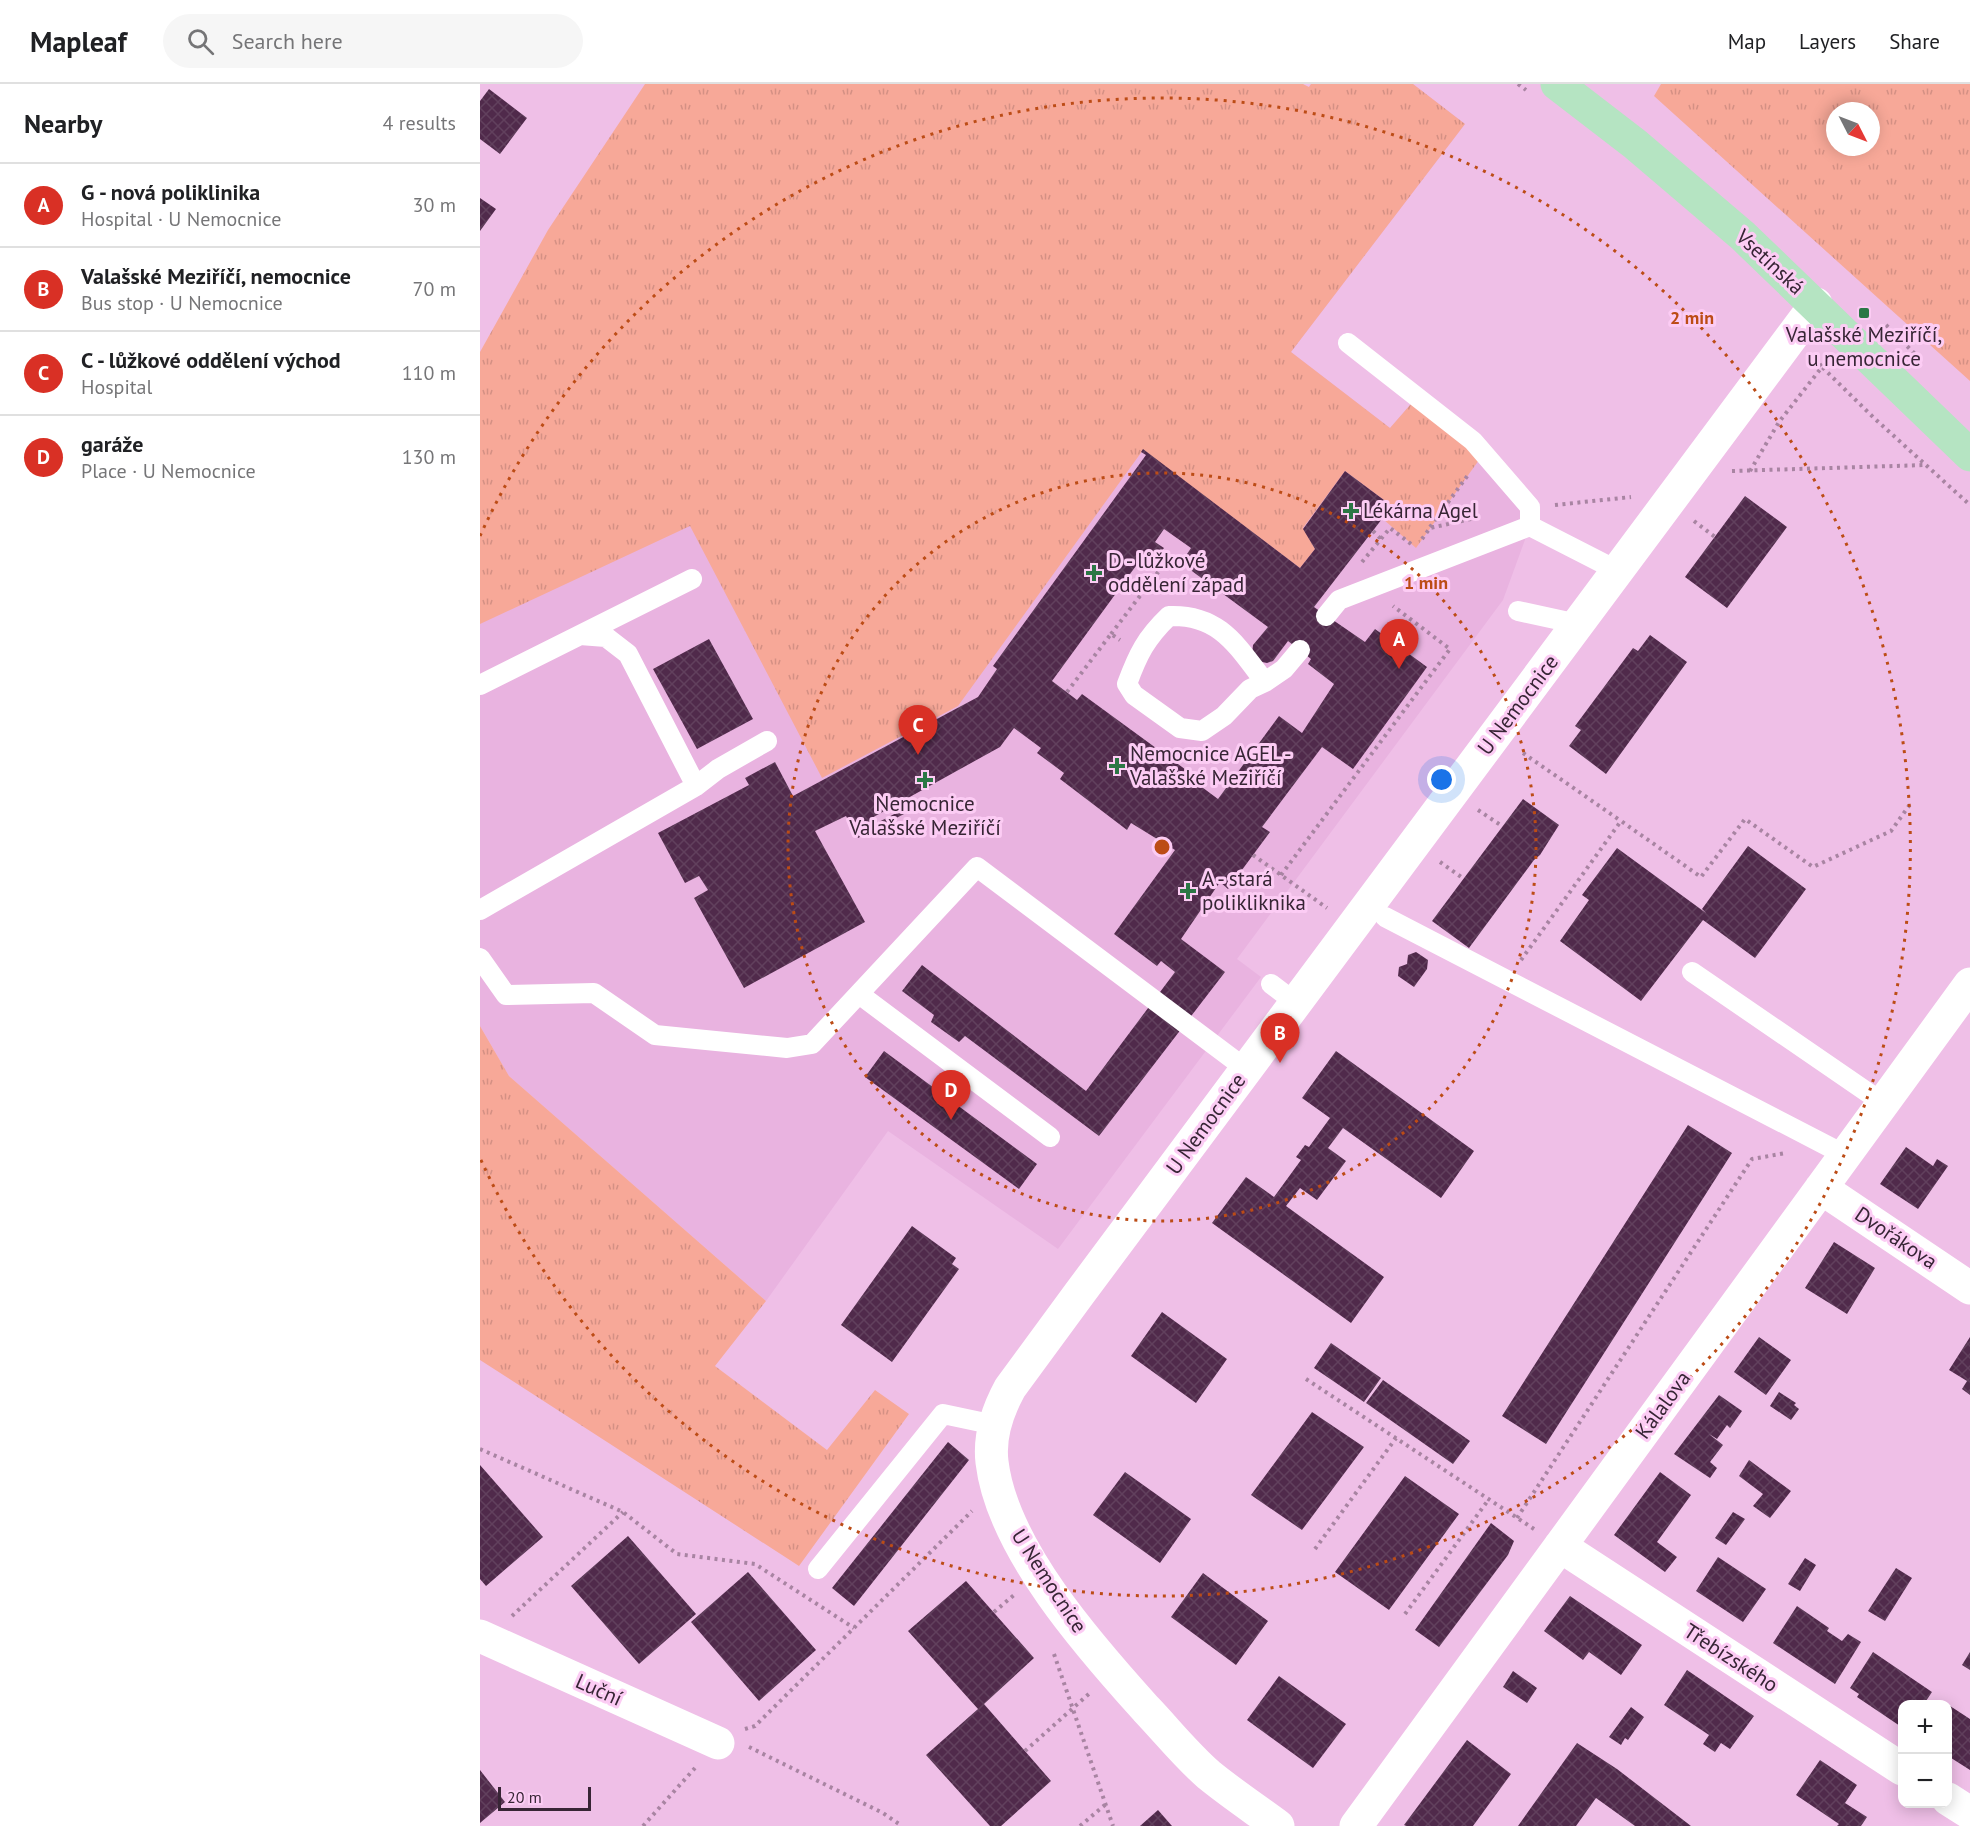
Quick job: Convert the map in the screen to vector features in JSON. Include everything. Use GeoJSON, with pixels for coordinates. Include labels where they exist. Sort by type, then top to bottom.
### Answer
{"type":"FeatureCollection","features":[{"type":"Feature","properties":{"kind":"main road","name":"Vsetínská"},"geometry":{"type":"LineString","coordinates":[[1557,84],[1675,177],[1816,304],[1970,455]]}},
{"type":"Feature","properties":{"kind":"street","name":"U Nemocnice"},"geometry":{"type":"LineString","coordinates":[[1278,1826],[1208,1774],[1113,1671],[1062,1608],[1014,1530],[1004,1508],[993,1469],[995,1425],[1001,1405],[1010,1388],[1246,1070],[1284,993],[1353,926],[1618,571],[1686,494],[1816,304]]}},
{"type":"Feature","properties":{"kind":"street","name":"Kálalova"},"geometry":{"type":"LineString","coordinates":[[1356,1826],[1821,1188],[1836,1151],[1883,1102],[1970,984]]}},
{"type":"Feature","properties":{"kind":"street","name":"Dvořákova"},"geometry":{"type":"LineString","coordinates":[[1821,1188],[1970,1288]]}},
{"type":"Feature","properties":{"kind":"street","name":"Třebízského"},"geometry":{"type":"LineString","coordinates":[[1560,1546],[1898,1766]]}},
{"type":"Feature","properties":{"kind":"street","name":"Luční"},"geometry":{"type":"LineString","coordinates":[[480,1636],[718,1743]]}},
{"type":"Feature","properties":{"kind":"street"},"geometry":{"type":"LineString","coordinates":[[1952,1802],[1970,1813]]}},
{"type":"Feature","properties":{"kind":"lane"},"geometry":{"type":"LineString","coordinates":[[1348,344],[1473,441],[1530,516],[1618,571]]}},
{"type":"Feature","properties":{"kind":"lane"},"geometry":{"type":"LineString","coordinates":[[1326,616],[1339,600],[1371,590],[1530,516]]}},
{"type":"Feature","properties":{"kind":"lane"},"geometry":{"type":"LineString","coordinates":[[480,685],[692,579]]}},
{"type":"Feature","properties":{"kind":"lane"},"geometry":{"type":"LineString","coordinates":[[1518,611],[1578,624]]}},
{"type":"Feature","properties":{"kind":"lane"},"geometry":{"type":"LineString","coordinates":[[1265,682],[1233,640],[1208,621],[1189,615],[1169,616],[1152,633],[1138,653],[1127,684],[1134,695],[1180,728],[1202,731],[1224,716],[1250,689],[1265,682],[1284,669],[1300,650]]}},
{"type":"Feature","properties":{"kind":"lane"},"geometry":{"type":"LineString","coordinates":[[580,635],[606,637],[628,654],[696,786]]}},
{"type":"Feature","properties":{"kind":"lane"},"geometry":{"type":"LineString","coordinates":[[480,910],[696,786],[718,769],[767,741]]}},
{"type":"Feature","properties":{"kind":"lane"},"geometry":{"type":"LineString","coordinates":[[480,958],[506,995],[594,993],[655,1035],[776,1047],[812,1044],[977,867],[1246,1070]]}},
{"type":"Feature","properties":{"kind":"lane"},"geometry":{"type":"LineString","coordinates":[[1385,917],[1836,1151]]}},
{"type":"Feature","properties":{"kind":"lane"},"geometry":{"type":"LineString","coordinates":[[1692,972],[1883,1102]]}},
{"type":"Feature","properties":{"kind":"lane"},"geometry":{"type":"LineString","coordinates":[[860,994],[1050,1137]]}},
{"type":"Feature","properties":{"kind":"lane"},"geometry":{"type":"LineString","coordinates":[[818,1569],[943,1414],[995,1425]]}},
{"type":"Feature","properties":{"kind":"path"},"geometry":{"type":"LineString","coordinates":[[1750,471],[1779,422],[1822,367],[1970,505]]}},
{"type":"Feature","properties":{"kind":"path"},"geometry":{"type":"LineString","coordinates":[[1430,528],[1484,453]]}},
{"type":"Feature","properties":{"kind":"path"},"geometry":{"type":"LineString","coordinates":[[1530,516],[1686,494],[1750,471],[1926,465]]}},
{"type":"Feature","properties":{"kind":"path"},"geometry":{"type":"LineString","coordinates":[[1686,494],[1715,537]]}},
{"type":"Feature","properties":{"kind":"path"},"geometry":{"type":"LineString","coordinates":[[1372,531],[1381,539]]}},
{"type":"Feature","properties":{"kind":"path"},"geometry":{"type":"LineString","coordinates":[[1067,692],[1166,563],[1157,556]]}},
{"type":"Feature","properties":{"kind":"path"},"geometry":{"type":"LineString","coordinates":[[1281,875],[1450,649],[1371,590]]}},
{"type":"Feature","properties":{"kind":"path"},"geometry":{"type":"LineString","coordinates":[[1393,642],[1410,619]]}},
{"type":"Feature","properties":{"kind":"path"},"geometry":{"type":"LineString","coordinates":[[1112,634],[1138,653]]}},
{"type":"Feature","properties":{"kind":"path"},"geometry":{"type":"LineString","coordinates":[[1520,751],[1701,877],[1745,819],[1813,867],[1891,831],[1911,804]]}},
{"type":"Feature","properties":{"kind":"path"},"geometry":{"type":"LineString","coordinates":[[1477,809],[1502,826]]}},
{"type":"Feature","properties":{"kind":"path"},"geometry":{"type":"LineString","coordinates":[[1507,980],[1621,821]]}},
{"type":"Feature","properties":{"kind":"path"},"geometry":{"type":"LineString","coordinates":[[1253,855],[1353,926]]}},
{"type":"Feature","properties":{"kind":"path"},"geometry":{"type":"LineString","coordinates":[[1438,861],[1464,879]]}},
{"type":"Feature","properties":{"kind":"path"},"geometry":{"type":"LineString","coordinates":[[1517,1518],[1752,1159],[1836,1151]]}},
{"type":"Feature","properties":{"kind":"path"},"geometry":{"type":"LineString","coordinates":[[1306,1379],[1560,1546]]}},
{"type":"Feature","properties":{"kind":"path"},"geometry":{"type":"LineString","coordinates":[[1315,1549],[1396,1438]]}},
{"type":"Feature","properties":{"kind":"path"},"geometry":{"type":"LineString","coordinates":[[480,1449],[623,1512],[677,1554],[755,1564],[854,1628]]}},
{"type":"Feature","properties":{"kind":"path"},"geometry":{"type":"LineString","coordinates":[[1405,1614],[1489,1499]]}},
{"type":"Feature","properties":{"kind":"path"},"geometry":{"type":"LineString","coordinates":[[508,1619],[623,1512]]}},
{"type":"Feature","properties":{"kind":"path"},"geometry":{"type":"LineString","coordinates":[[1051,1646],[1113,1826]]}},
{"type":"Feature","properties":{"kind":"path"},"geometry":{"type":"LineString","coordinates":[[1025,1751],[1113,1671]]}},
{"type":"Feature","properties":{"kind":"path"},"geometry":{"type":"LineString","coordinates":[[643,1826],[724,1736],[883,1813],[902,1826]]}},
{"type":"Feature","properties":{"kind":"path"},"geometry":{"type":"LineString","coordinates":[[1080,1826],[1106,1804]]}},
{"type":"Feature","properties":{"kind":"shaded area","name":"Nemocnice Valašské Meziříčí"},"geometry":{"type":"Polygon","coordinates":[[[1311,84],[1413,84],[1465,124],[1291,352],[1390,428],[1417,397],[1530,507],[1530,526],[1503,600],[1237,959],[1261,977],[1058,1249],[888,1131],[766,1301],[509,1076],[480,1026],[480,540],[1256,158],[1311,84]]]}},
{"type":"Feature","properties":{"kind":"green space"},"geometry":{"type":"Polygon","coordinates":[[[645,84],[1303,84],[1309,87],[1311,84],[1413,84],[1465,124],[1291,352],[1390,428],[1417,397],[1484,453],[1416,548],[1383,519],[1392,506],[1345,471],[1303,528],[1315,549],[1300,568],[1143,450],[958,706],[822,778],[690,526],[480,624],[480,352],[548,230],[645,84]]]}},
{"type":"Feature","properties":{"kind":"green space"},"geometry":{"type":"Polygon","coordinates":[[[1661,84],[1970,84],[1970,381],[1654,96],[1661,84]]]}},
{"type":"Feature","properties":{"kind":"green space"},"geometry":{"type":"Polygon","coordinates":[[[480,1026],[509,1076],[766,1301],[715,1366],[827,1450],[875,1390],[909,1414],[799,1566],[480,1360],[480,1026]]]}},
{"type":"Feature","properties":{"kind":"building"},"geometry":{"type":"Polygon","coordinates":[[[489,89],[527,118],[500,154],[480,139],[480,101],[489,89]]]}},
{"type":"Feature","properties":{"kind":"building"},"geometry":{"type":"Polygon","coordinates":[[[480,198],[496,209],[480,231],[480,198]]]}},
{"type":"Feature","properties":{"kind":"building"},"geometry":{"type":"Polygon","coordinates":[[[1143,449],[1300,568],[1315,549],[1303,529],[1345,471],[1392,506],[1314,607],[1365,642],[1375,629],[1427,667],[1353,769],[1322,747],[1262,827],[1270,832],[1228,889],[1220,882],[1181,939],[1225,972],[1099,1136],[965,1036],[959,1042],[931,1022],[934,1015],[902,991],[922,965],[1086,1091],[1175,972],[1161,961],[1157,966],[1114,934],[1175,850],[1131,823],[1127,830],[1060,779],[1064,773],[1037,753],[1041,748],[1014,728],[1000,747],[870,819],[873,825],[902,810],[904,814],[858,838],[846,816],[815,831],[865,922],[744,988],[694,898],[708,890],[699,876],[685,883],[658,833],[749,785],[745,778],[775,762],[793,796],[978,697],[997,669],[993,666],[1146,455],[1141,452],[1143,449]],[[1164,529],[1155,542],[1164,548],[1150,566],[1141,559],[1052,681],[1077,700],[1082,694],[1193,775],[1191,779],[1218,799],[1279,716],[1302,733],[1334,684],[1308,664],[1311,659],[1288,641],[1273,661],[1267,663],[1257,661],[1252,654],[1253,645],[1268,627],[1181,563],[1191,548],[1164,529]]]}},
{"type":"Feature","properties":{"kind":"building"},"geometry":{"type":"Polygon","coordinates":[[[1745,496],[1787,527],[1727,608],[1685,577],[1745,496]]]}},
{"type":"Feature","properties":{"kind":"building"},"geometry":{"type":"Polygon","coordinates":[[[1650,635],[1687,662],[1606,774],[1569,746],[1581,730],[1575,726],[1633,648],[1638,651],[1650,635]]]}},
{"type":"Feature","properties":{"kind":"building"},"geometry":{"type":"Polygon","coordinates":[[[709,639],[753,719],[697,749],[653,669],[709,639]]]}},
{"type":"Feature","properties":{"kind":"building"},"geometry":{"type":"Polygon","coordinates":[[[1523,799],[1559,825],[1540,855],[1469,948],[1432,921],[1523,799]]]}},
{"type":"Feature","properties":{"kind":"building"},"geometry":{"type":"Polygon","coordinates":[[[1748,846],[1806,889],[1755,958],[1703,920],[1641,1001],[1560,941],[1589,900],[1582,895],[1617,848],[1706,913],[1702,909],[1748,846]]]}},
{"type":"Feature","properties":{"kind":"building"},"geometry":{"type":"Polygon","coordinates":[[[1416,952],[1428,960],[1427,969],[1414,987],[1398,976],[1399,967],[1407,964],[1408,955],[1416,952]]]}},
{"type":"Feature","properties":{"kind":"building"},"geometry":{"type":"Polygon","coordinates":[[[884,1051],[1037,1164],[1019,1189],[865,1077],[884,1051]]]}},
{"type":"Feature","properties":{"kind":"building"},"geometry":{"type":"Polygon","coordinates":[[[1336,1051],[1474,1151],[1441,1198],[1343,1128],[1328,1148],[1346,1161],[1317,1200],[1300,1188],[1286,1206],[1384,1277],[1351,1323],[1212,1223],[1246,1177],[1274,1197],[1301,1160],[1296,1157],[1305,1145],[1309,1147],[1330,1118],[1302,1098],[1336,1051]]]}},
{"type":"Feature","properties":{"kind":"building"},"geometry":{"type":"Polygon","coordinates":[[[1688,1125],[1732,1153],[1546,1444],[1502,1416],[1688,1125]]]}},
{"type":"Feature","properties":{"kind":"building"},"geometry":{"type":"Polygon","coordinates":[[[1906,1147],[1933,1166],[1937,1159],[1948,1166],[1918,1209],[1880,1184],[1906,1147]]]}},
{"type":"Feature","properties":{"kind":"building"},"geometry":{"type":"Polygon","coordinates":[[[912,1226],[956,1258],[952,1264],[959,1269],[892,1362],[841,1325],[912,1226]]]}},
{"type":"Feature","properties":{"kind":"building"},"geometry":{"type":"Polygon","coordinates":[[[1834,1242],[1875,1268],[1847,1314],[1805,1288],[1834,1242]]]}},
{"type":"Feature","properties":{"kind":"building"},"geometry":{"type":"Polygon","coordinates":[[[1162,1312],[1227,1359],[1196,1403],[1131,1356],[1162,1312]]]}},
{"type":"Feature","properties":{"kind":"building"},"geometry":{"type":"Polygon","coordinates":[[[1759,1337],[1791,1360],[1766,1395],[1734,1372],[1759,1337]]]}},
{"type":"Feature","properties":{"kind":"building"},"geometry":{"type":"Polygon","coordinates":[[[1970,1337],[1970,1395],[1962,1389],[1967,1381],[1949,1370],[1970,1337]]]}},
{"type":"Feature","properties":{"kind":"building"},"geometry":{"type":"Polygon","coordinates":[[[1331,1343],[1381,1378],[1364,1402],[1314,1368],[1331,1343]]]}},
{"type":"Feature","properties":{"kind":"building"},"geometry":{"type":"Polygon","coordinates":[[[1383,1380],[1470,1441],[1453,1464],[1366,1403],[1383,1380]]]}},
{"type":"Feature","properties":{"kind":"building"},"geometry":{"type":"Polygon","coordinates":[[[1779,1392],[1796,1403],[1794,1405],[1799,1409],[1791,1420],[1770,1406],[1779,1392]]]}},
{"type":"Feature","properties":{"kind":"building"},"geometry":{"type":"Polygon","coordinates":[[[1719,1395],[1742,1411],[1730,1428],[1727,1425],[1717,1439],[1709,1434],[1723,1445],[1710,1462],[1717,1468],[1710,1478],[1674,1454],[1719,1395]]]}},
{"type":"Feature","properties":{"kind":"building"},"geometry":{"type":"Polygon","coordinates":[[[1312,1412],[1364,1447],[1302,1530],[1251,1495],[1312,1412]]]}},
{"type":"Feature","properties":{"kind":"building"},"geometry":{"type":"Polygon","coordinates":[[[948,1442],[969,1460],[854,1606],[832,1588],[948,1442]]]}},
{"type":"Feature","properties":{"kind":"building"},"geometry":{"type":"Polygon","coordinates":[[[1749,1460],[1791,1491],[1770,1518],[1753,1506],[1763,1494],[1739,1476],[1749,1460]]]}},
{"type":"Feature","properties":{"kind":"building"},"geometry":{"type":"Polygon","coordinates":[[[480,1465],[543,1537],[486,1586],[480,1579],[480,1465]]]}},
{"type":"Feature","properties":{"kind":"building"},"geometry":{"type":"Polygon","coordinates":[[[1125,1472],[1191,1519],[1160,1563],[1093,1515],[1125,1472]]]}},
{"type":"Feature","properties":{"kind":"building"},"geometry":{"type":"Polygon","coordinates":[[[1660,1472],[1691,1495],[1657,1542],[1677,1557],[1665,1572],[1614,1535],[1660,1472]]]}},
{"type":"Feature","properties":{"kind":"building"},"geometry":{"type":"Polygon","coordinates":[[[1405,1476],[1459,1514],[1389,1610],[1335,1572],[1405,1476]]]}},
{"type":"Feature","properties":{"kind":"building"},"geometry":{"type":"Polygon","coordinates":[[[1733,1512],[1745,1519],[1726,1545],[1715,1538],[1733,1512]]]}},
{"type":"Feature","properties":{"kind":"building"},"geometry":{"type":"Polygon","coordinates":[[[1491,1523],[1514,1541],[1508,1555],[1439,1647],[1415,1630],[1491,1523]]]}},
{"type":"Feature","properties":{"kind":"building"},"geometry":{"type":"Polygon","coordinates":[[[628,1536],[696,1614],[639,1664],[571,1586],[628,1536]]]}},
{"type":"Feature","properties":{"kind":"building"},"geometry":{"type":"Polygon","coordinates":[[[1718,1557],[1766,1589],[1743,1622],[1696,1591],[1718,1557]]]}},
{"type":"Feature","properties":{"kind":"building"},"geometry":{"type":"Polygon","coordinates":[[[1805,1558],[1816,1565],[1800,1591],[1788,1584],[1805,1558]]]}},
{"type":"Feature","properties":{"kind":"building"},"geometry":{"type":"Polygon","coordinates":[[[1896,1568],[1912,1578],[1885,1621],[1868,1611],[1896,1568]]]}},
{"type":"Feature","properties":{"kind":"building"},"geometry":{"type":"Polygon","coordinates":[[[748,1572],[816,1650],[759,1701],[691,1622],[748,1572]]]}},
{"type":"Feature","properties":{"kind":"building"},"geometry":{"type":"Polygon","coordinates":[[[1203,1573],[1268,1621],[1236,1665],[1171,1617],[1203,1573]]]}},
{"type":"Feature","properties":{"kind":"building"},"geometry":{"type":"Polygon","coordinates":[[[966,1581],[1034,1658],[984,1704],[1051,1781],[1001,1826],[990,1826],[926,1755],[978,1709],[908,1631],[966,1581]]]}},
{"type":"Feature","properties":{"kind":"building"},"geometry":{"type":"Polygon","coordinates":[[[1570,1596],[1642,1645],[1621,1675],[1589,1652],[1583,1660],[1544,1631],[1570,1596]]]}},
{"type":"Feature","properties":{"kind":"building"},"geometry":{"type":"Polygon","coordinates":[[[1797,1606],[1829,1628],[1827,1631],[1842,1641],[1848,1634],[1861,1642],[1835,1684],[1773,1643],[1797,1606]]]}},
{"type":"Feature","properties":{"kind":"building"},"geometry":{"type":"Polygon","coordinates":[[[1873,1652],[1932,1692],[1927,1700],[1898,1700],[1898,1725],[1857,1697],[1859,1694],[1850,1688],[1873,1652]]]}},
{"type":"Feature","properties":{"kind":"building"},"geometry":{"type":"Polygon","coordinates":[[[1970,1652],[1970,1670],[1962,1665],[1970,1652]]]}},
{"type":"Feature","properties":{"kind":"building"},"geometry":{"type":"Polygon","coordinates":[[[1687,1670],[1754,1716],[1730,1749],[1721,1743],[1715,1752],[1703,1744],[1709,1735],[1664,1705],[1687,1670]]]}},
{"type":"Feature","properties":{"kind":"building"},"geometry":{"type":"Polygon","coordinates":[[[1513,1671],[1537,1688],[1527,1703],[1503,1687],[1513,1671]]]}},
{"type":"Feature","properties":{"kind":"building"},"geometry":{"type":"Polygon","coordinates":[[[1279,1676],[1346,1724],[1313,1768],[1247,1720],[1279,1676]]]}},
{"type":"Feature","properties":{"kind":"building"},"geometry":{"type":"Polygon","coordinates":[[[1631,1707],[1644,1717],[1628,1740],[1625,1738],[1621,1745],[1609,1737],[1631,1707]]]}},
{"type":"Feature","properties":{"kind":"building"},"geometry":{"type":"Polygon","coordinates":[[[1952,1707],[1970,1719],[1970,1770],[1952,1759],[1952,1707]]]}},
{"type":"Feature","properties":{"kind":"building"},"geometry":{"type":"Polygon","coordinates":[[[1467,1740],[1511,1774],[1473,1826],[1404,1825],[1467,1740]]]}},
{"type":"Feature","properties":{"kind":"building"},"geometry":{"type":"Polygon","coordinates":[[[1577,1743],[1617,1769],[1691,1826],[1635,1826],[1596,1798],[1576,1826],[1518,1826],[1577,1743]]]}},
{"type":"Feature","properties":{"kind":"building"},"geometry":{"type":"Polygon","coordinates":[[[1820,1760],[1857,1785],[1845,1803],[1867,1817],[1861,1826],[1837,1826],[1839,1824],[1796,1795],[1820,1760]]]}},
{"type":"Feature","properties":{"kind":"building"},"geometry":{"type":"Polygon","coordinates":[[[480,1770],[505,1802],[480,1823],[480,1770]]]}},
{"type":"Feature","properties":{"kind":"building"},"geometry":{"type":"Polygon","coordinates":[[[1158,1810],[1172,1826],[1140,1826],[1158,1810]]]}},
{"type":"Feature","properties":{"kind":"place","name":"Valašské Meziříčí, u nemocnice"},"geometry":{"type":"Point","coordinates":[1864,313]}},
{"type":"Feature","properties":{"kind":"place","name":"Lékárna Agel"},"geometry":{"type":"Point","coordinates":[1351,511]}},
{"type":"Feature","properties":{"kind":"place","name":"D - lůžkové oddělení západ"},"geometry":{"type":"Point","coordinates":[1094,573]}},
{"type":"Feature","properties":{"kind":"place","name":"G - nová poliklinika"},"geometry":{"type":"Point","coordinates":[1399,669]}},
{"type":"Feature","properties":{"kind":"place","name":"C - lůžkové oddělení východ"},"geometry":{"type":"Point","coordinates":[918,755]}},
{"type":"Feature","properties":{"kind":"place","name":"Nemocnice AGEL - Valašské Meziříčí"},"geometry":{"type":"Point","coordinates":[1117,766]}},
{"type":"Feature","properties":{"kind":"place","name":"Nemocnice Valašské Meziříčí"},"geometry":{"type":"Point","coordinates":[925,780]}},
{"type":"Feature","properties":{"kind":"place","name":"A - stará polikliknika"},"geometry":{"type":"Point","coordinates":[1188,891]}},
{"type":"Feature","properties":{"kind":"place","name":"Valašské Meziříčí, nemocnice"},"geometry":{"type":"Point","coordinates":[1280,1063]}},
{"type":"Feature","properties":{"kind":"place","name":"garáže"},"geometry":{"type":"Point","coordinates":[951,1120]}}]}
